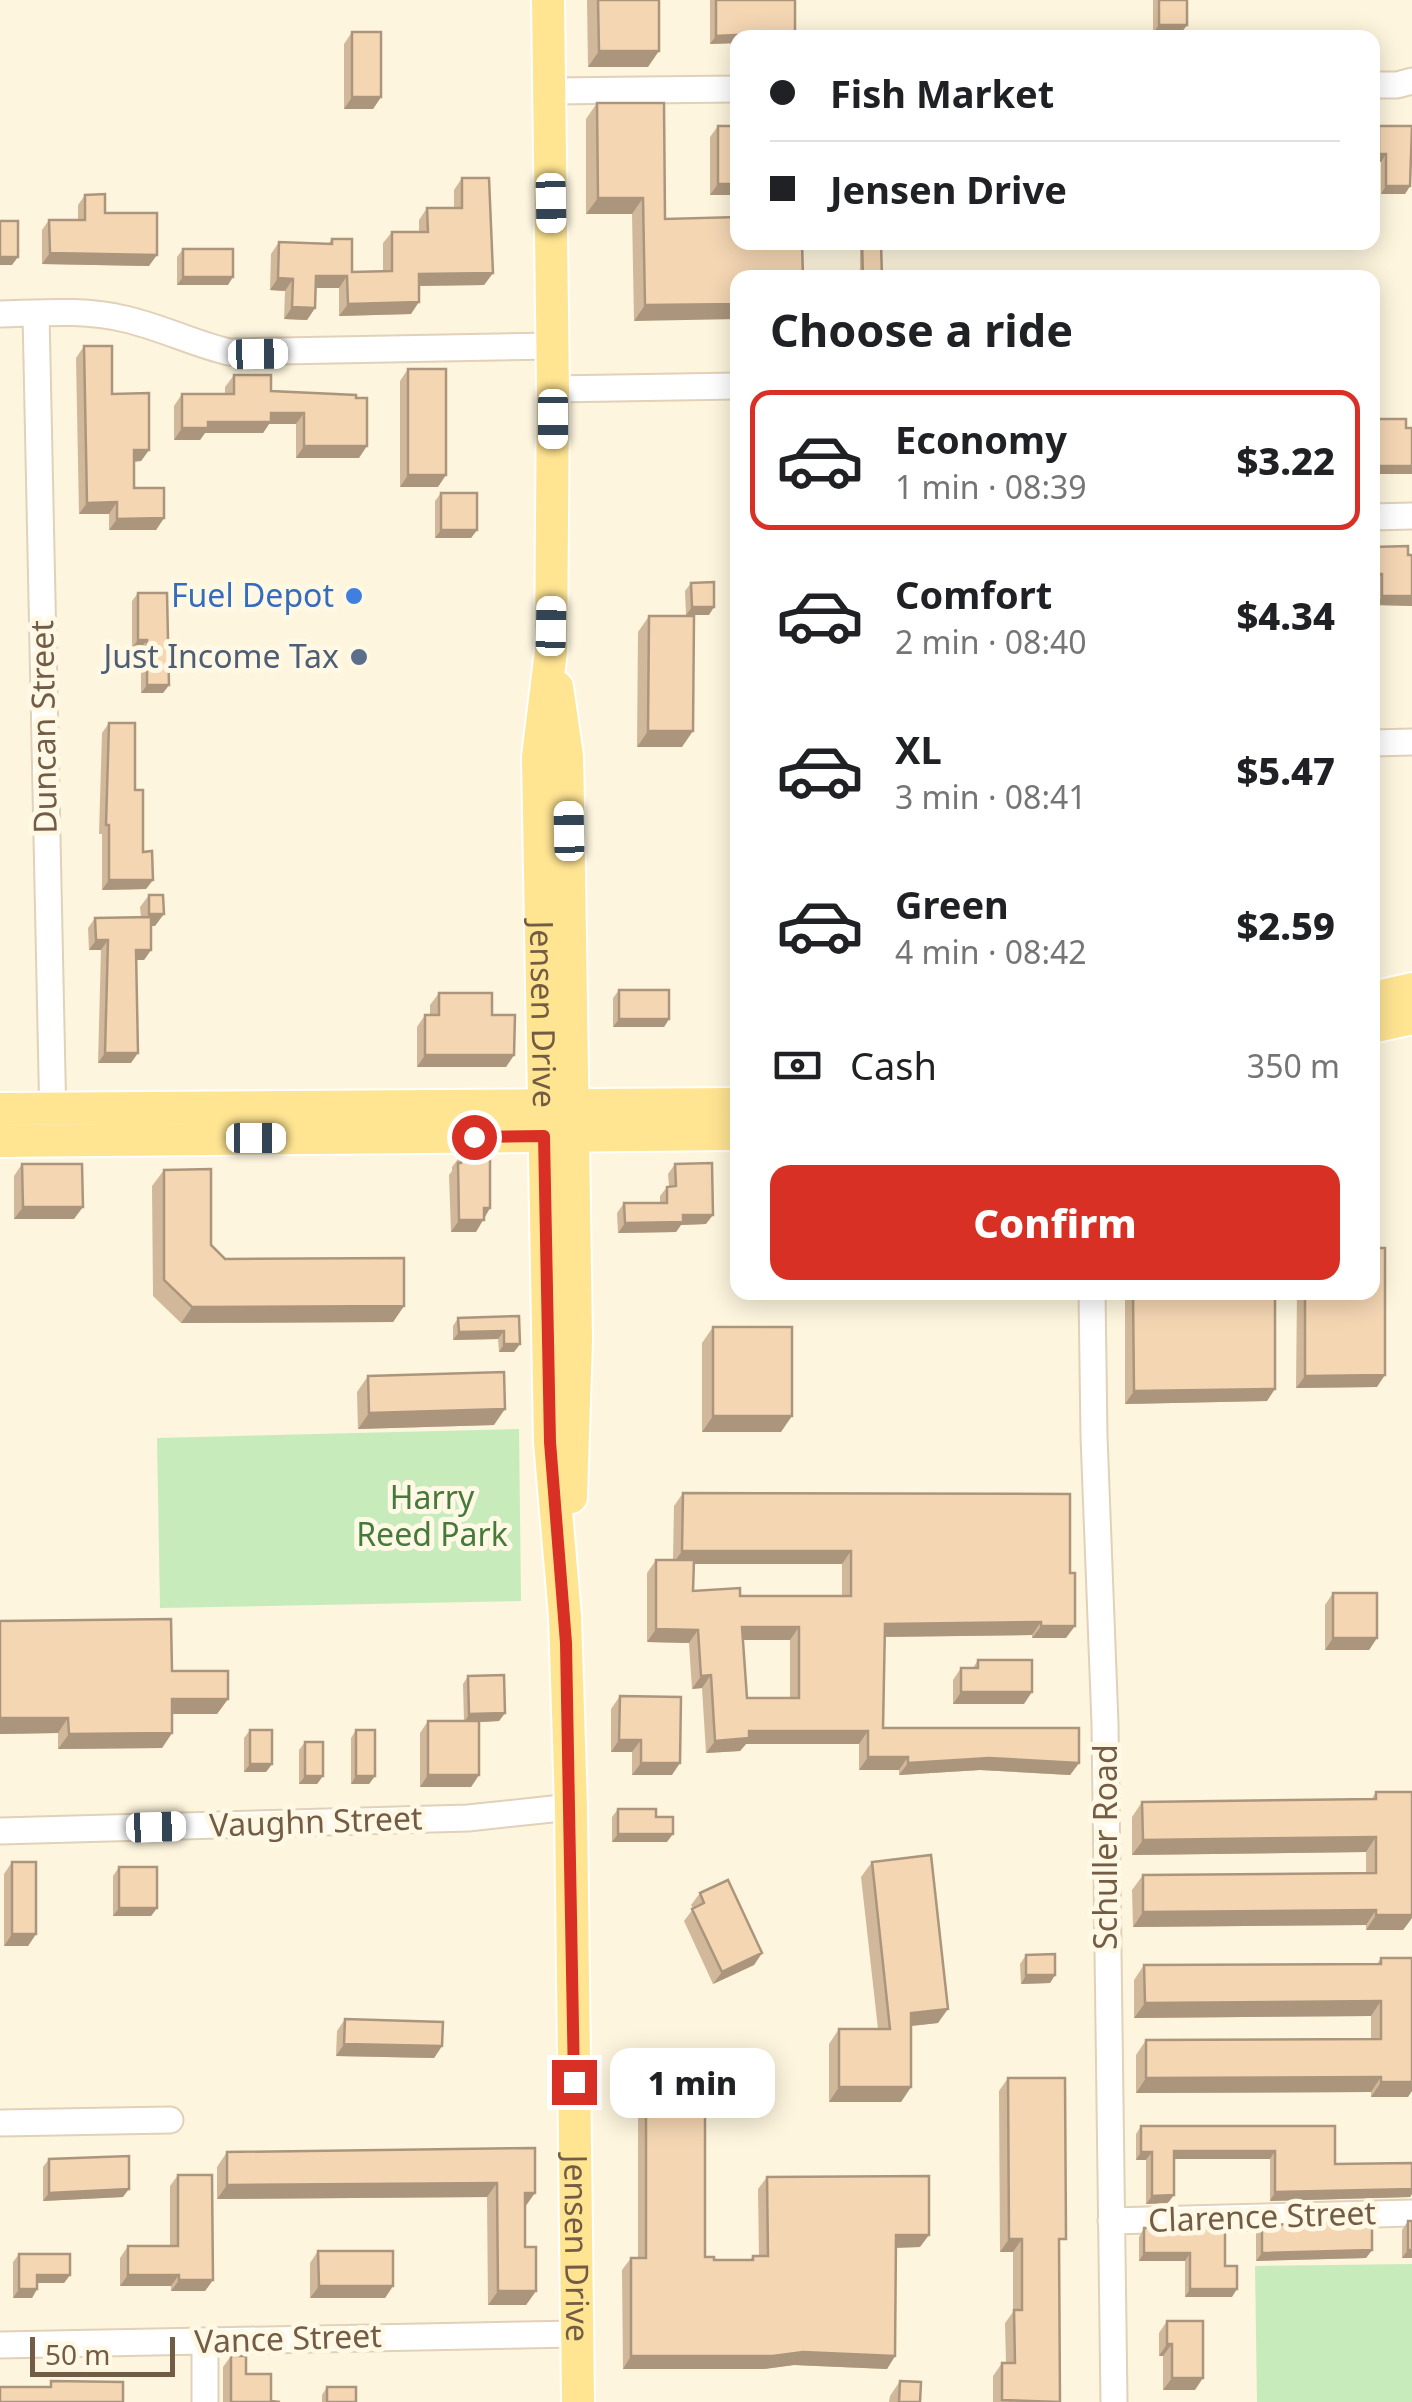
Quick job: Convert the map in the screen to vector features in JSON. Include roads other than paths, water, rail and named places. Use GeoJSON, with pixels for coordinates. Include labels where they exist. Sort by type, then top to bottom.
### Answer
{"type":"FeatureCollection","features":[{"type":"Feature","properties":{"kind":"main road","name":"Jensen Drive"},"geometry":{"type":"LineString","coordinates":[[548,0],[554,389],[551,652],[567,756],[554,804],[558,1120],[550,1442],[565,1616],[571,1807],[578,2402]]}},
{"type":"Feature","properties":{"kind":"main road"},"geometry":{"type":"LineString","coordinates":[[1380,996],[1412,989]]}},
{"type":"Feature","properties":{"kind":"main road"},"geometry":{"type":"LineString","coordinates":[[1380,1025],[1412,1018]]}},
{"type":"Feature","properties":{"kind":"main road"},"geometry":{"type":"LineString","coordinates":[[0,1109],[54,1124],[558,1120],[730,1105]]}},
{"type":"Feature","properties":{"kind":"main road"},"geometry":{"type":"LineString","coordinates":[[558,1120],[730,1133]]}},
{"type":"Feature","properties":{"kind":"main road"},"geometry":{"type":"LineString","coordinates":[[0,1141],[54,1124]]}},
{"type":"Feature","properties":{"kind":"street"},"geometry":{"type":"LineString","coordinates":[[1380,85],[1412,80]]}},
{"type":"Feature","properties":{"kind":"street"},"geometry":{"type":"LineString","coordinates":[[550,91],[730,90]]}},
{"type":"Feature","properties":{"kind":"street"},"geometry":{"type":"LineString","coordinates":[[0,314],[93,312],[230,352],[553,346]]}},
{"type":"Feature","properties":{"kind":"street","name":"Duncan Street"},"geometry":{"type":"LineString","coordinates":[[36,313],[54,1124]]}},
{"type":"Feature","properties":{"kind":"street"},"geometry":{"type":"LineString","coordinates":[[554,389],[730,386]]}},
{"type":"Feature","properties":{"kind":"street"},"geometry":{"type":"LineString","coordinates":[[1380,517],[1412,516]]}},
{"type":"Feature","properties":{"kind":"street"},"geometry":{"type":"LineString","coordinates":[[1380,742],[1412,742]]}},
{"type":"Feature","properties":{"kind":"street","name":"Schuller Road"},"geometry":{"type":"LineString","coordinates":[[1092,1300],[1105,1724],[1114,2402]]}},
{"type":"Feature","properties":{"kind":"street","name":"Vaughn Street"},"geometry":{"type":"LineString","coordinates":[[0,1831],[468,1818],[571,1807]]}},
{"type":"Feature","properties":{"kind":"street"},"geometry":{"type":"LineString","coordinates":[[0,2123],[170,2120]]}},
{"type":"Feature","properties":{"kind":"street","name":"Clarence Street"},"geometry":{"type":"LineString","coordinates":[[1112,2221],[1412,2213]]}},
{"type":"Feature","properties":{"kind":"street","name":"Vance Street"},"geometry":{"type":"LineString","coordinates":[[0,2344],[577,2334]]}},
{"type":"Feature","properties":{"kind":"street"},"geometry":{"type":"LineString","coordinates":[[204,2402],[205,2342]]}},
{"type":"Feature","properties":{"kind":"place","name":"Fuel Depot"},"geometry":{"type":"Point","coordinates":[354,596]}},
{"type":"Feature","properties":{"kind":"place","name":"Just Income Tax"},"geometry":{"type":"Point","coordinates":[359,657]}},
{"type":"Feature","properties":{"kind":"park label","name":"Harry Reed Park"},"geometry":{"type":"Point","coordinates":[432,1516]}}]}
